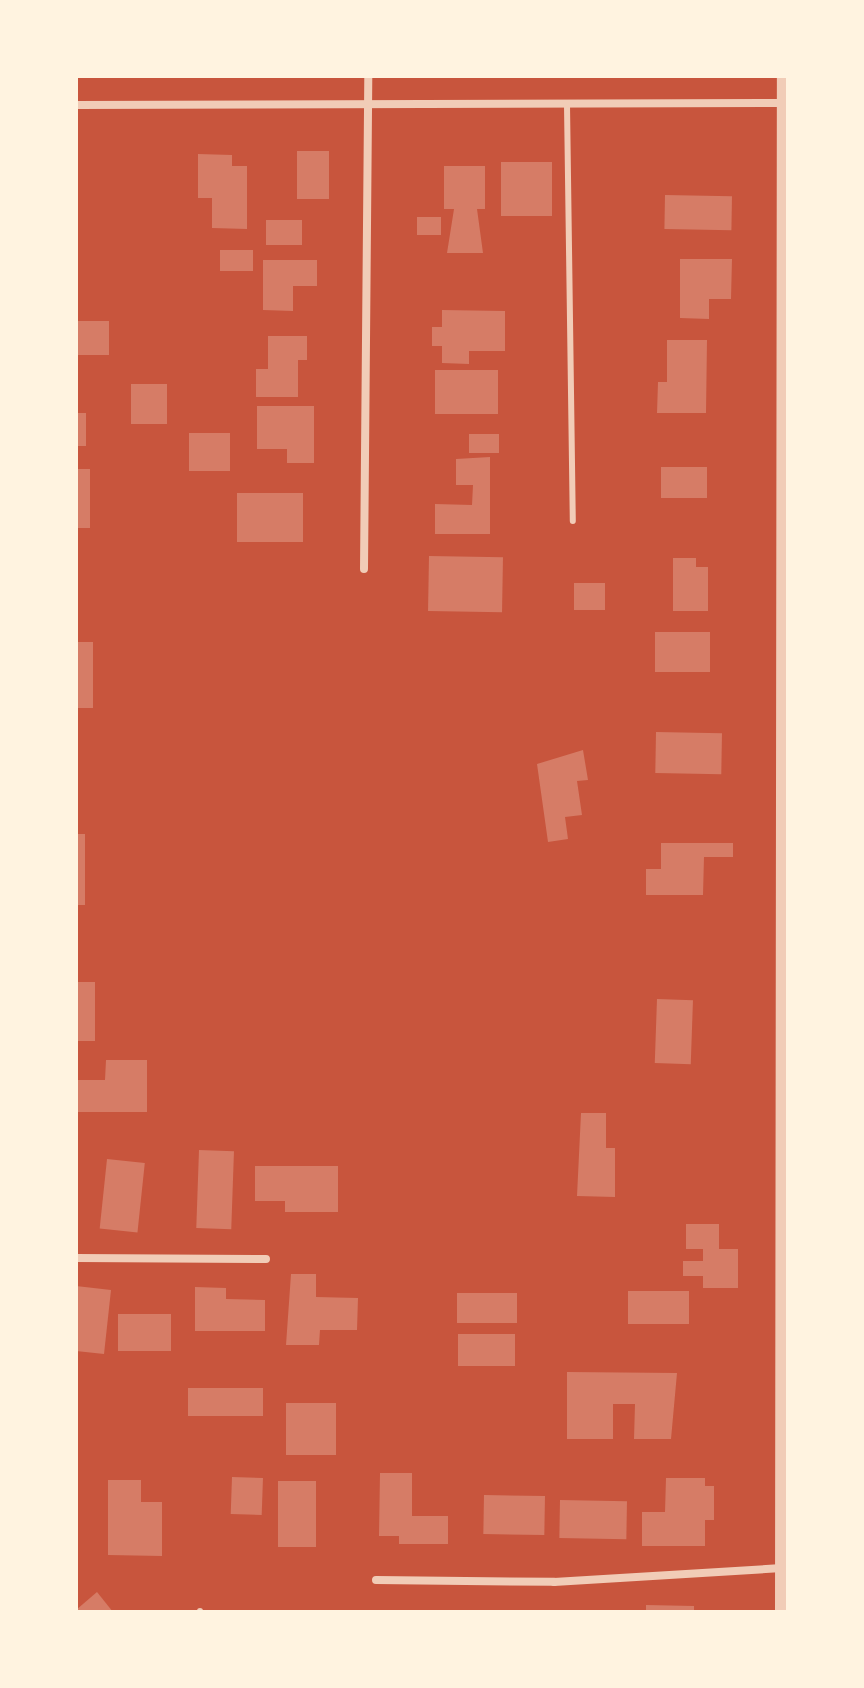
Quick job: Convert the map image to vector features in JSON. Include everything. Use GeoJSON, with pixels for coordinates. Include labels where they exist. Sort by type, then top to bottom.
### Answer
{"type":"FeatureCollection","features":[{"type":"Feature","properties":{"kind":"street"},"geometry":{"type":"LineString","coordinates":[[364,569],[368,76]]}},
{"type":"Feature","properties":{"kind":"street"},"geometry":{"type":"LineString","coordinates":[[782,1612],[784,76]]}},
{"type":"Feature","properties":{"kind":"street"},"geometry":{"type":"LineString","coordinates":[[76,105],[786,103]]}},
{"type":"Feature","properties":{"kind":"street"},"geometry":{"type":"LineString","coordinates":[[76,1258],[266,1259]]}},
{"type":"Feature","properties":{"kind":"street"},"geometry":{"type":"LineString","coordinates":[[376,1580],[554,1582],[782,1568]]}},
{"type":"Feature","properties":{"kind":"lane"},"geometry":{"type":"LineString","coordinates":[[567,105],[573,521]]}},
{"type":"Feature","properties":{"kind":"building"},"geometry":{"type":"Polygon","coordinates":[[[297,151],[329,151],[329,199],[297,199],[297,151]]]}},
{"type":"Feature","properties":{"kind":"building"},"geometry":{"type":"Polygon","coordinates":[[[198,154],[232,155],[232,166],[247,166],[247,229],[212,228],[212,198],[198,198],[198,154]]]}},
{"type":"Feature","properties":{"kind":"building"},"geometry":{"type":"Polygon","coordinates":[[[501,162],[552,162],[552,216],[501,216],[501,162]]]}},
{"type":"Feature","properties":{"kind":"building"},"geometry":{"type":"Polygon","coordinates":[[[444,166],[485,166],[485,209],[477,209],[483,253],[447,253],[454,209],[444,209],[444,166]]]}},
{"type":"Feature","properties":{"kind":"building"},"geometry":{"type":"Polygon","coordinates":[[[665,195],[732,196],[731,230],[664,229],[665,195]]]}},
{"type":"Feature","properties":{"kind":"building"},"geometry":{"type":"Polygon","coordinates":[[[417,217],[441,217],[441,235],[417,235],[417,217]]]}},
{"type":"Feature","properties":{"kind":"building"},"geometry":{"type":"Polygon","coordinates":[[[266,220],[302,220],[302,245],[266,245],[266,220]]]}},
{"type":"Feature","properties":{"kind":"building"},"geometry":{"type":"Polygon","coordinates":[[[220,250],[253,250],[253,271],[220,271],[220,250]]]}},
{"type":"Feature","properties":{"kind":"building"},"geometry":{"type":"Polygon","coordinates":[[[680,259],[732,259],[731,299],[709,299],[709,319],[680,318],[680,259]]]}},
{"type":"Feature","properties":{"kind":"building"},"geometry":{"type":"Polygon","coordinates":[[[263,260],[317,260],[317,286],[293,286],[293,311],[263,310],[263,260]]]}},
{"type":"Feature","properties":{"kind":"building"},"geometry":{"type":"Polygon","coordinates":[[[442,310],[505,311],[505,351],[469,351],[469,364],[442,363],[442,346],[432,346],[432,327],[442,327],[442,310]]]}},
{"type":"Feature","properties":{"kind":"building"},"geometry":{"type":"Polygon","coordinates":[[[76,321],[109,321],[109,355],[76,355],[76,321]]]}},
{"type":"Feature","properties":{"kind":"building"},"geometry":{"type":"Polygon","coordinates":[[[268,336],[307,336],[307,360],[298,360],[298,397],[256,397],[256,369],[268,369],[268,336]]]}},
{"type":"Feature","properties":{"kind":"building"},"geometry":{"type":"Polygon","coordinates":[[[667,340],[707,340],[706,413],[657,413],[658,382],[667,382],[667,340]]]}},
{"type":"Feature","properties":{"kind":"building"},"geometry":{"type":"Polygon","coordinates":[[[435,370],[498,370],[498,414],[435,414],[435,370]]]}},
{"type":"Feature","properties":{"kind":"building"},"geometry":{"type":"Polygon","coordinates":[[[131,384],[167,384],[167,424],[131,424],[131,384]]]}},
{"type":"Feature","properties":{"kind":"building"},"geometry":{"type":"Polygon","coordinates":[[[257,406],[314,406],[314,463],[287,463],[287,449],[257,449],[257,406]]]}},
{"type":"Feature","properties":{"kind":"building"},"geometry":{"type":"Polygon","coordinates":[[[76,413],[86,413],[86,446],[76,446],[76,413]]]}},
{"type":"Feature","properties":{"kind":"building"},"geometry":{"type":"Polygon","coordinates":[[[189,433],[230,433],[230,471],[189,471],[189,433]]]}},
{"type":"Feature","properties":{"kind":"building"},"geometry":{"type":"Polygon","coordinates":[[[469,434],[499,434],[499,453],[469,453],[469,434]]]}},
{"type":"Feature","properties":{"kind":"building"},"geometry":{"type":"Polygon","coordinates":[[[490,457],[490,534],[435,534],[435,504],[472,505],[473,485],[456,485],[456,459],[490,457]]]}},
{"type":"Feature","properties":{"kind":"building"},"geometry":{"type":"Polygon","coordinates":[[[661,467],[707,467],[707,498],[661,498],[661,467]]]}},
{"type":"Feature","properties":{"kind":"building"},"geometry":{"type":"Polygon","coordinates":[[[76,469],[90,469],[90,528],[76,528],[76,469]]]}},
{"type":"Feature","properties":{"kind":"building"},"geometry":{"type":"Polygon","coordinates":[[[237,493],[303,493],[303,542],[237,542],[237,493]]]}},
{"type":"Feature","properties":{"kind":"building"},"geometry":{"type":"Polygon","coordinates":[[[429,556],[503,557],[502,612],[428,611],[429,556]]]}},
{"type":"Feature","properties":{"kind":"building"},"geometry":{"type":"Polygon","coordinates":[[[673,558],[696,558],[696,567],[708,567],[708,611],[673,611],[673,558]]]}},
{"type":"Feature","properties":{"kind":"building"},"geometry":{"type":"Polygon","coordinates":[[[574,583],[605,583],[605,610],[574,610],[574,583]]]}},
{"type":"Feature","properties":{"kind":"building"},"geometry":{"type":"Polygon","coordinates":[[[655,632],[710,632],[710,672],[655,672],[655,632]]]}},
{"type":"Feature","properties":{"kind":"building"},"geometry":{"type":"Polygon","coordinates":[[[76,642],[93,642],[93,708],[76,708],[76,642]]]}},
{"type":"Feature","properties":{"kind":"building"},"geometry":{"type":"Polygon","coordinates":[[[656,732],[722,733],[721,774],[655,773],[656,732]]]}},
{"type":"Feature","properties":{"kind":"building"},"geometry":{"type":"Polygon","coordinates":[[[583,750],[588,780],[577,781],[582,815],[565,817],[568,839],[548,842],[537,764],[583,750]]]}},
{"type":"Feature","properties":{"kind":"building"},"geometry":{"type":"Polygon","coordinates":[[[76,834],[85,834],[85,905],[76,905],[76,834]]]}},
{"type":"Feature","properties":{"kind":"building"},"geometry":{"type":"Polygon","coordinates":[[[661,843],[733,843],[733,857],[704,857],[703,895],[646,895],[646,869],[661,869],[661,843]]]}},
{"type":"Feature","properties":{"kind":"building"},"geometry":{"type":"Polygon","coordinates":[[[76,982],[95,982],[95,1041],[76,1041],[76,982]]]}},
{"type":"Feature","properties":{"kind":"building"},"geometry":{"type":"Polygon","coordinates":[[[657,999],[693,1000],[691,1064],[655,1063],[657,999]]]}},
{"type":"Feature","properties":{"kind":"building"},"geometry":{"type":"Polygon","coordinates":[[[106,1060],[147,1060],[147,1112],[76,1112],[76,1080],[105,1080],[106,1060]]]}},
{"type":"Feature","properties":{"kind":"building"},"geometry":{"type":"Polygon","coordinates":[[[581,1113],[606,1113],[606,1148],[615,1148],[615,1197],[577,1196],[581,1113]]]}},
{"type":"Feature","properties":{"kind":"building"},"geometry":{"type":"Polygon","coordinates":[[[199,1150],[234,1151],[231,1229],[196,1228],[199,1150]]]}},
{"type":"Feature","properties":{"kind":"building"},"geometry":{"type":"Polygon","coordinates":[[[107,1159],[145,1163],[137,1233],[100,1229],[107,1159]]]}},
{"type":"Feature","properties":{"kind":"building"},"geometry":{"type":"Polygon","coordinates":[[[255,1166],[338,1166],[338,1212],[285,1212],[285,1201],[255,1201],[255,1166]]]}},
{"type":"Feature","properties":{"kind":"building"},"geometry":{"type":"Polygon","coordinates":[[[686,1224],[719,1224],[719,1249],[738,1249],[738,1288],[703,1288],[703,1276],[683,1276],[683,1261],[703,1261],[703,1249],[686,1249],[686,1224]]]}},
{"type":"Feature","properties":{"kind":"building"},"geometry":{"type":"Polygon","coordinates":[[[291,1274],[316,1274],[316,1297],[358,1298],[357,1330],[320,1330],[319,1345],[286,1345],[291,1274]]]}},
{"type":"Feature","properties":{"kind":"building"},"geometry":{"type":"Polygon","coordinates":[[[76,1286],[111,1290],[104,1354],[76,1351],[76,1286]]]}},
{"type":"Feature","properties":{"kind":"building"},"geometry":{"type":"Polygon","coordinates":[[[195,1287],[226,1288],[226,1299],[265,1300],[265,1331],[195,1331],[195,1287]]]}},
{"type":"Feature","properties":{"kind":"building"},"geometry":{"type":"Polygon","coordinates":[[[628,1291],[689,1291],[689,1324],[628,1324],[628,1291]]]}},
{"type":"Feature","properties":{"kind":"building"},"geometry":{"type":"Polygon","coordinates":[[[457,1293],[517,1293],[517,1323],[457,1323],[457,1293]]]}},
{"type":"Feature","properties":{"kind":"building"},"geometry":{"type":"Polygon","coordinates":[[[118,1314],[171,1314],[171,1351],[118,1351],[118,1314]]]}},
{"type":"Feature","properties":{"kind":"building"},"geometry":{"type":"Polygon","coordinates":[[[458,1334],[515,1334],[515,1366],[458,1366],[458,1334]]]}},
{"type":"Feature","properties":{"kind":"building"},"geometry":{"type":"Polygon","coordinates":[[[567,1372],[677,1373],[671,1439],[634,1439],[635,1404],[613,1404],[613,1439],[567,1439],[567,1372]]]}},
{"type":"Feature","properties":{"kind":"building"},"geometry":{"type":"Polygon","coordinates":[[[188,1388],[263,1388],[263,1416],[188,1416],[188,1388]]]}},
{"type":"Feature","properties":{"kind":"building"},"geometry":{"type":"Polygon","coordinates":[[[286,1403],[336,1403],[336,1455],[286,1455],[286,1403]]]}},
{"type":"Feature","properties":{"kind":"building"},"geometry":{"type":"Polygon","coordinates":[[[380,1473],[412,1473],[412,1516],[448,1516],[448,1544],[399,1544],[399,1536],[379,1536],[380,1473]]]}},
{"type":"Feature","properties":{"kind":"building"},"geometry":{"type":"Polygon","coordinates":[[[232,1477],[263,1478],[262,1515],[231,1514],[232,1477]]]}},
{"type":"Feature","properties":{"kind":"building"},"geometry":{"type":"Polygon","coordinates":[[[666,1478],[705,1478],[705,1486],[714,1486],[714,1520],[705,1520],[705,1546],[642,1546],[642,1512],[665,1512],[666,1478]]]}},
{"type":"Feature","properties":{"kind":"building"},"geometry":{"type":"Polygon","coordinates":[[[108,1480],[141,1480],[141,1502],[162,1502],[162,1556],[108,1555],[108,1480]]]}},
{"type":"Feature","properties":{"kind":"building"},"geometry":{"type":"Polygon","coordinates":[[[278,1481],[316,1481],[316,1547],[278,1547],[278,1481]]]}},
{"type":"Feature","properties":{"kind":"building"},"geometry":{"type":"Polygon","coordinates":[[[484,1495],[545,1496],[544,1535],[483,1534],[484,1495]]]}},
{"type":"Feature","properties":{"kind":"building"},"geometry":{"type":"Polygon","coordinates":[[[560,1500],[627,1501],[626,1539],[559,1538],[560,1500]]]}},
{"type":"Feature","properties":{"kind":"building"},"geometry":{"type":"Polygon","coordinates":[[[97,1592],[113,1612],[76,1612],[76,1610],[97,1592]]]}},
{"type":"Feature","properties":{"kind":"building"},"geometry":{"type":"Polygon","coordinates":[[[646,1605],[694,1606],[694,1612],[646,1612],[646,1605]]]}}]}
